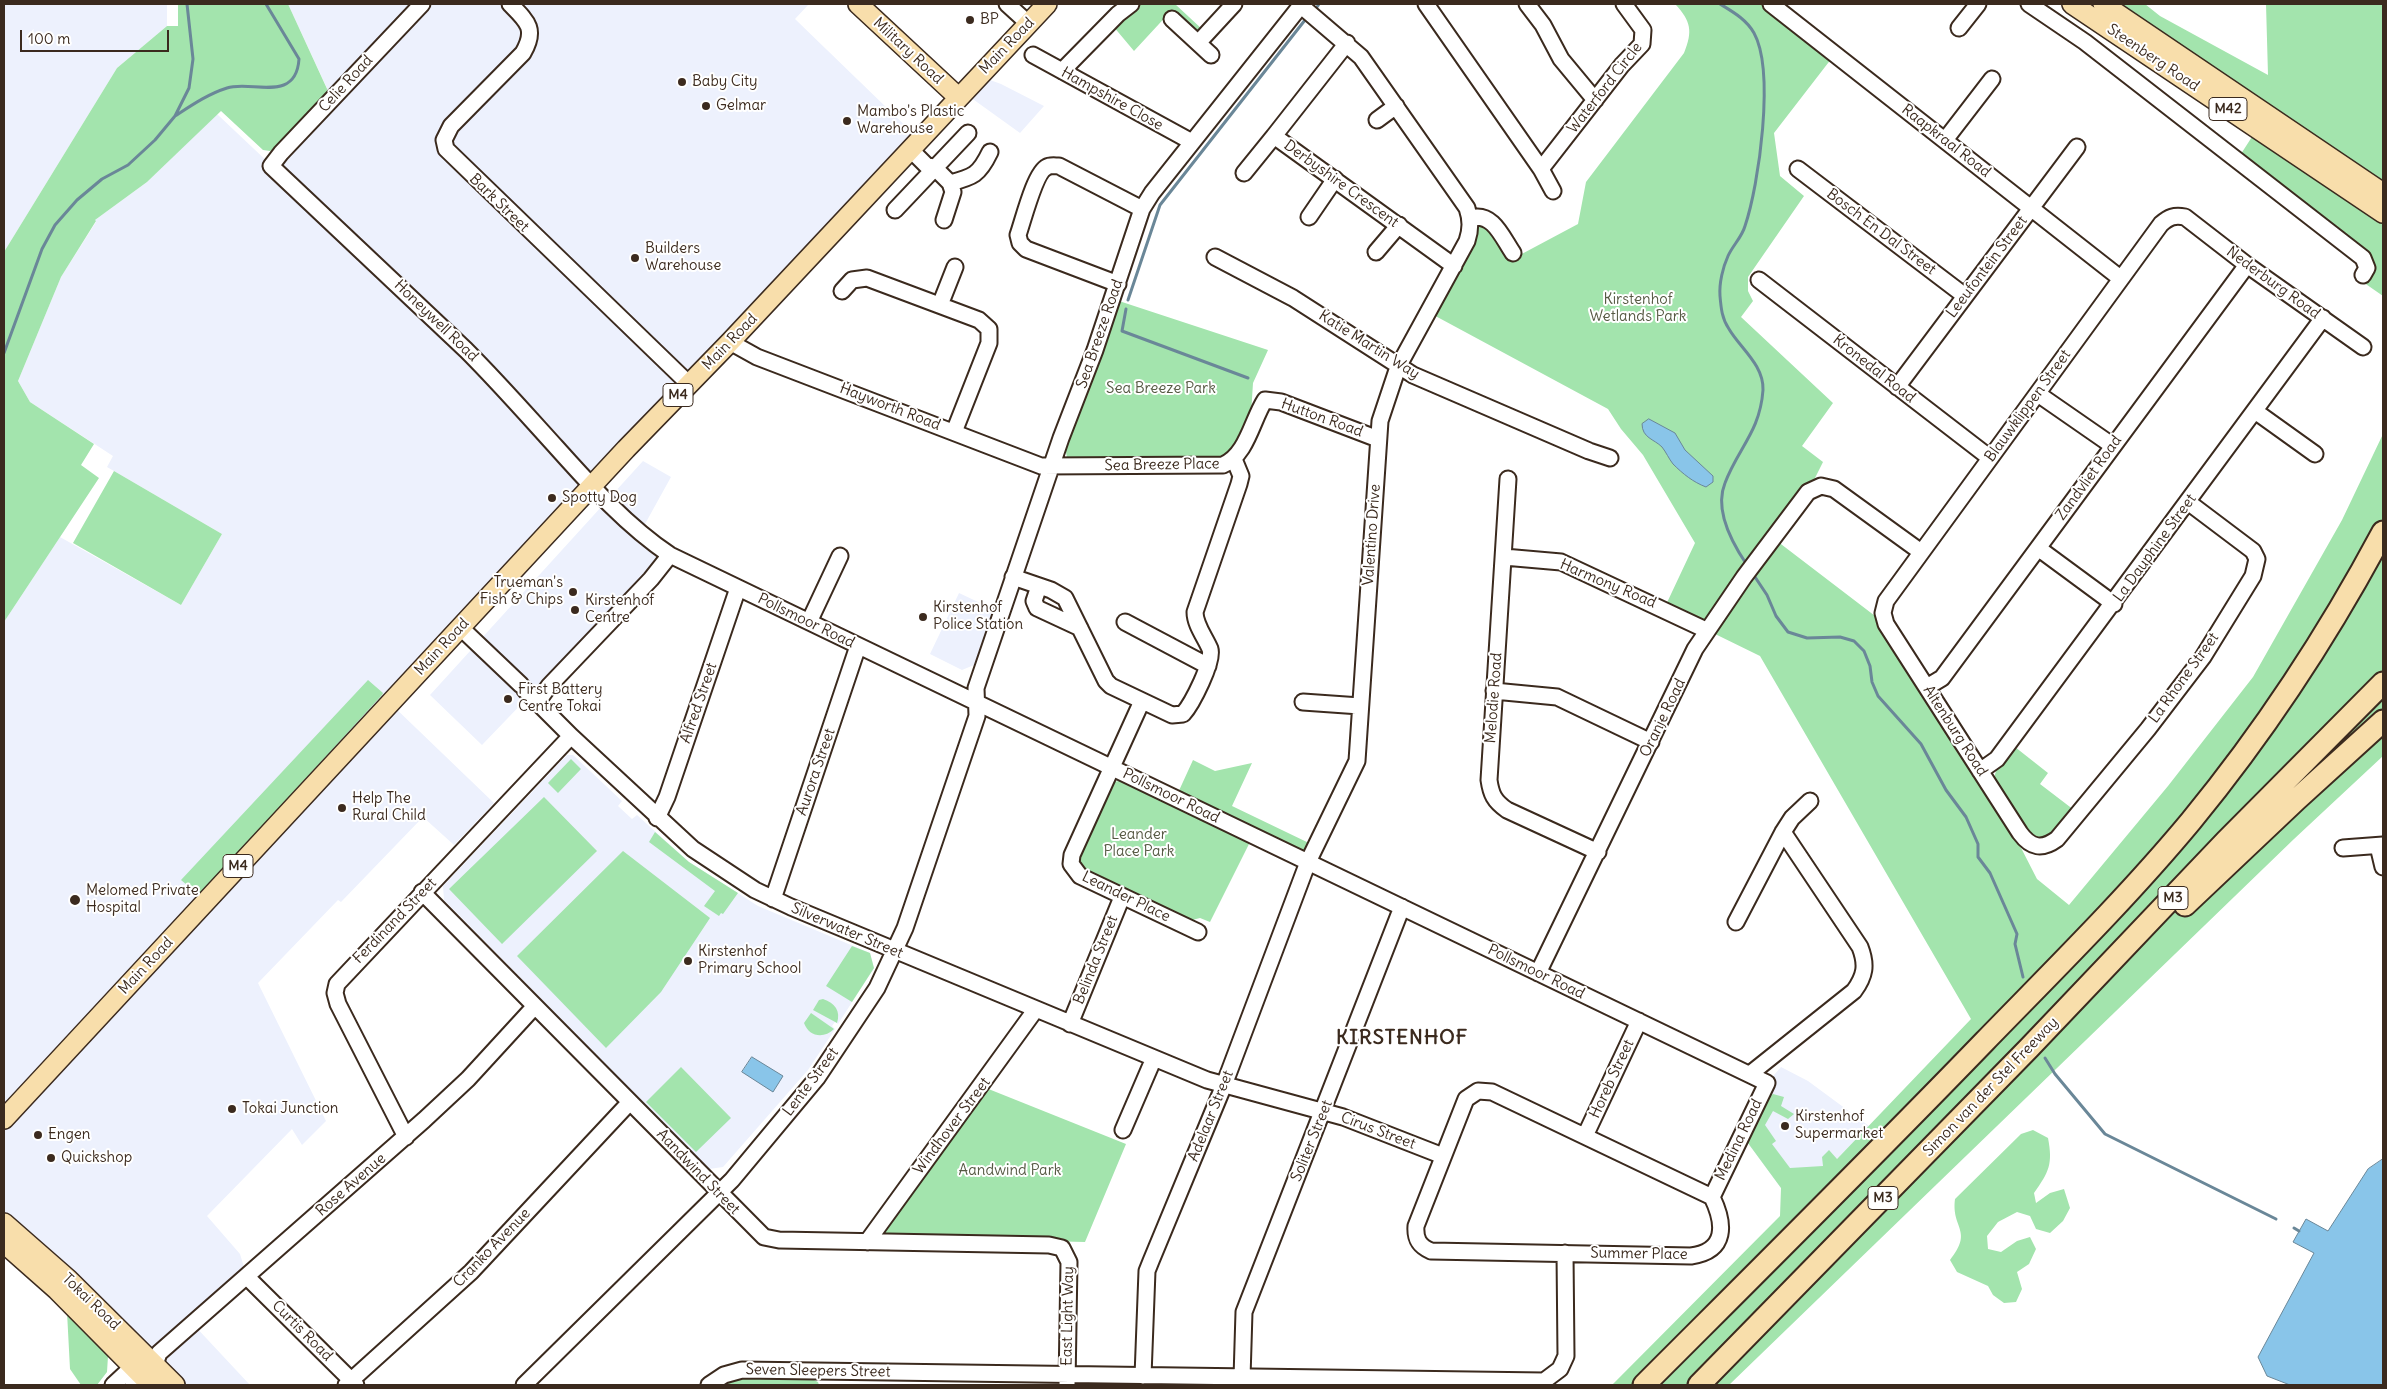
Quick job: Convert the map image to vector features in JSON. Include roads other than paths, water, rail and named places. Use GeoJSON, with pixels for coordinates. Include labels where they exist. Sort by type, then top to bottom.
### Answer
{"type":"FeatureCollection","features":[{"type":"Feature","properties":{"kind":"highway","name":"M3"},"geometry":{"type":"LineString","coordinates":[[1644,1385],[1946,1082],[2165,850],[2248,749],[2293,685],[2340,611],[2383,532]]}},
{"type":"Feature","properties":{"kind":"highway","name":"Simon van der Stel Freeway"},"geometry":{"type":"LineString","coordinates":[[1699,1385],[2066,1010],[2280,786],[2383,683]]}},
{"type":"Feature","properties":{"kind":"highway"},"geometry":{"type":"LineString","coordinates":[[2066,1010],[2077,1006],[2096,989],[2296,800],[2383,721]]}},
{"type":"Feature","properties":{"kind":"main road","name":"Military Road"},"geometry":{"type":"LineString","coordinates":[[858,4],[958,97]]}},
{"type":"Feature","properties":{"kind":"main road","name":"Main Road"},"geometry":{"type":"LineString","coordinates":[[4,1119],[591,486],[730,342],[1047,4]]}},
{"type":"Feature","properties":{"kind":"main road","name":"Steenberg Road"},"geometry":{"type":"LineString","coordinates":[[2072,4],[2383,213]]}},
{"type":"Feature","properties":{"kind":"main road","name":"Steenberg Road"},"geometry":{"type":"LineString","coordinates":[[2104,4],[2383,193]]}},
{"type":"Feature","properties":{"kind":"main road"},"geometry":{"type":"LineString","coordinates":[[4,1132],[131,993],[141,971]]}},
{"type":"Feature","properties":{"kind":"main road","name":"Tokai Road"},"geometry":{"type":"LineString","coordinates":[[4,1223],[69,1280],[145,1370]]}},
{"type":"Feature","properties":{"kind":"main road","name":"Tokai Road"},"geometry":{"type":"LineString","coordinates":[[4,1242],[145,1370],[174,1385]]}},
{"type":"Feature","properties":{"kind":"street","name":"Celie Road"},"geometry":{"type":"LineString","coordinates":[[271,166],[280,153],[422,4]]}},
{"type":"Feature","properties":{"kind":"street","name":"Bark Street"},"geometry":{"type":"LineString","coordinates":[[510,4],[527,22],[531,37],[529,43],[523,53],[451,126],[444,140],[446,149],[689,384]]}},
{"type":"Feature","properties":{"kind":"street"},"geometry":{"type":"LineString","coordinates":[[1007,4],[1029,24]]}},
{"type":"Feature","properties":{"kind":"street"},"geometry":{"type":"LineString","coordinates":[[1062,71],[1113,19],[1131,4]]}},
{"type":"Feature","properties":{"kind":"street"},"geometry":{"type":"LineString","coordinates":[[1198,43],[1234,4]]}},
{"type":"Feature","properties":{"kind":"street"},"geometry":{"type":"LineString","coordinates":[[1300,4],[1361,57],[1467,208],[1470,218],[1484,216],[1490,220],[1513,253]]}},
{"type":"Feature","properties":{"kind":"street","name":"Sea Breeze Road"},"geometry":{"type":"LineString","coordinates":[[977,704],[976,688],[1013,577],[1118,284],[1142,209],[1152,193],[1300,4]]}},
{"type":"Feature","properties":{"kind":"street"},"geometry":{"type":"LineString","coordinates":[[1426,4],[1541,169],[1553,191]]}},
{"type":"Feature","properties":{"kind":"street"},"geometry":{"type":"LineString","coordinates":[[1527,4],[1542,25],[1561,59],[1595,100]]}},
{"type":"Feature","properties":{"kind":"street","name":"Waterford Circle"},"geometry":{"type":"LineString","coordinates":[[1541,169],[1622,66],[1642,44],[1643,30],[1624,4]]}},
{"type":"Feature","properties":{"kind":"street"},"geometry":{"type":"LineString","coordinates":[[2029,4],[2085,42],[2363,258],[2367,268],[2363,275]]}},
{"type":"Feature","properties":{"kind":"street","name":"Raapkraal Road"},"geometry":{"type":"LineString","coordinates":[[1778,6],[2120,278]]}},
{"type":"Feature","properties":{"kind":"street"},"geometry":{"type":"LineString","coordinates":[[1959,28],[1971,6]]}},
{"type":"Feature","properties":{"kind":"street"},"geometry":{"type":"LineString","coordinates":[[1172,19],[1210,54]]}},
{"type":"Feature","properties":{"kind":"street","name":"Derbyshire Crescent"},"geometry":{"type":"LineString","coordinates":[[1346,43],[1274,136],[1454,266]]}},
{"type":"Feature","properties":{"kind":"street","name":"Hampshire Close"},"geometry":{"type":"LineString","coordinates":[[1033,55],[1192,142]]}},
{"type":"Feature","properties":{"kind":"street"},"geometry":{"type":"LineString","coordinates":[[1945,140],[1992,79]]}},
{"type":"Feature","properties":{"kind":"street"},"geometry":{"type":"LineString","coordinates":[[1377,120],[1396,106]]}},
{"type":"Feature","properties":{"kind":"street"},"geometry":{"type":"LineString","coordinates":[[895,210],[968,133]]}},
{"type":"Feature","properties":{"kind":"street"},"geometry":{"type":"LineString","coordinates":[[1244,173],[1274,136]]}},
{"type":"Feature","properties":{"kind":"street"},"geometry":{"type":"LineString","coordinates":[[913,146],[934,160],[934,167],[950,182],[953,192],[944,220]]}},
{"type":"Feature","properties":{"kind":"street","name":"Leeufontein Street"},"geometry":{"type":"LineString","coordinates":[[1897,387],[2077,147]]}},
{"type":"Feature","properties":{"kind":"street"},"geometry":{"type":"LineString","coordinates":[[950,182],[972,177],[984,164],[990,152]]}},
{"type":"Feature","properties":{"kind":"street","name":"Honeywell Road"},"geometry":{"type":"LineString","coordinates":[[271,166],[498,381],[591,486]]}},
{"type":"Feature","properties":{"kind":"street"},"geometry":{"type":"LineString","coordinates":[[1118,284],[1026,249],[1020,243],[1018,234],[1038,176],[1046,167],[1059,166],[1142,209]]}},
{"type":"Feature","properties":{"kind":"street","name":"Bosch En Dal Street"},"geometry":{"type":"LineString","coordinates":[[1798,169],[1965,296]]}},
{"type":"Feature","properties":{"kind":"street"},"geometry":{"type":"LineString","coordinates":[[1309,217],[1335,179]]}},
{"type":"Feature","properties":{"kind":"street","name":"Blauwklippen Street"},"geometry":{"type":"LineString","coordinates":[[1883,613],[1886,601],[1921,552],[2161,224],[2176,215],[2185,217]]}},
{"type":"Feature","properties":{"kind":"street","name":"Nederburg Road"},"geometry":{"type":"LineString","coordinates":[[2185,217],[2363,347]]}},
{"type":"Feature","properties":{"kind":"street","name":"Valentino Drive"},"geometry":{"type":"LineString","coordinates":[[1308,862],[1357,761],[1380,421],[1398,367],[1467,241],[1471,230],[1470,218]]}},
{"type":"Feature","properties":{"kind":"street"},"geometry":{"type":"LineString","coordinates":[[1376,252],[1399,225]]}},
{"type":"Feature","properties":{"kind":"street","name":"Katie Martin Way"},"geometry":{"type":"LineString","coordinates":[[1215,258],[1301,302],[1398,367],[1588,452],[1610,458]]}},
{"type":"Feature","properties":{"kind":"street","name":"Zandvliet Road"},"geometry":{"type":"LineString","coordinates":[[1927,687],[1942,678],[2247,264]]}},
{"type":"Feature","properties":{"kind":"street"},"geometry":{"type":"LineString","coordinates":[[940,305],[955,267]]}},
{"type":"Feature","properties":{"kind":"street"},"geometry":{"type":"LineString","coordinates":[[842,291],[852,280],[867,278],[981,322],[989,329],[990,336],[954,432]]}},
{"type":"Feature","properties":{"kind":"street","name":"Kronedal Road"},"geometry":{"type":"LineString","coordinates":[[1759,280],[1990,458]]}},
{"type":"Feature","properties":{"kind":"street","name":"La Dauphine Street"},"geometry":{"type":"LineString","coordinates":[[1980,771],[1997,759],[2114,604],[2323,318]]}},
{"type":"Feature","properties":{"kind":"street","name":"Hayworth Road"},"geometry":{"type":"LineString","coordinates":[[730,342],[757,357],[1041,466],[1052,466]]}},
{"type":"Feature","properties":{"kind":"street"},"geometry":{"type":"LineString","coordinates":[[2038,394],[2113,446]]}},
{"type":"Feature","properties":{"kind":"street","name":"Sea Breeze Place"},"geometry":{"type":"LineString","coordinates":[[1052,466],[1223,465],[1234,458],[1265,400]]}},
{"type":"Feature","properties":{"kind":"street","name":"Hutton Road"},"geometry":{"type":"LineString","coordinates":[[1265,400],[1281,402],[1378,439]]}},
{"type":"Feature","properties":{"kind":"street"},"geometry":{"type":"LineString","coordinates":[[2255,411],[2315,454]]}},
{"type":"Feature","properties":{"kind":"street"},"geometry":{"type":"LineString","coordinates":[[1013,577],[1065,598],[1108,684],[1172,715],[1183,714],[1190,705],[1208,666],[1211,653],[1195,612],[1240,484],[1241,476],[1234,458]]}},
{"type":"Feature","properties":{"kind":"street","name":"Melodie Road"},"geometry":{"type":"LineString","coordinates":[[1508,480],[1489,780],[1494,799],[1507,810],[1598,852]]}},
{"type":"Feature","properties":{"kind":"street","name":"Pollsmoor Road"},"geometry":{"type":"LineString","coordinates":[[591,486],[640,534],[670,555],[1767,1083]]}},
{"type":"Feature","properties":{"kind":"street","name":"Oranje Road"},"geometry":{"type":"LineString","coordinates":[[1538,973],[1706,630],[1808,492],[1821,486],[1834,489],[1921,552]]}},
{"type":"Feature","properties":{"kind":"street","name":"La Rhone Street"},"geometry":{"type":"LineString","coordinates":[[2033,846],[2041,847],[2057,840],[2142,736],[2203,657],[2253,576],[2256,559],[2253,551],[2188,502]]}},
{"type":"Feature","properties":{"kind":"street"},"geometry":{"type":"LineString","coordinates":[[2038,548],[2114,604]]}},
{"type":"Feature","properties":{"kind":"street"},"geometry":{"type":"LineString","coordinates":[[540,704],[541,697],[549,686],[651,579],[670,555]]}},
{"type":"Feature","properties":{"kind":"street"},"geometry":{"type":"LineString","coordinates":[[809,622],[840,556]]}},
{"type":"Feature","properties":{"kind":"street","name":"Harmony Road"},"geometry":{"type":"LineString","coordinates":[[1504,557],[1561,562],[1706,630]]}},
{"type":"Feature","properties":{"kind":"street"},"geometry":{"type":"LineString","coordinates":[[1039,586],[1034,601],[1037,608],[1080,628]]}},
{"type":"Feature","properties":{"kind":"street","name":"Alfred Street"},"geometry":{"type":"LineString","coordinates":[[657,818],[667,797],[738,588]]}},
{"type":"Feature","properties":{"kind":"street","name":"Altenburg Road"},"geometry":{"type":"LineString","coordinates":[[1883,613],[1886,624],[1980,771],[2026,840],[2033,846]]}},
{"type":"Feature","properties":{"kind":"street"},"geometry":{"type":"LineString","coordinates":[[1125,622],[1208,666]]}},
{"type":"Feature","properties":{"kind":"street","name":"Silverwater Street"},"geometry":{"type":"LineString","coordinates":[[460,627],[657,818],[714,864],[773,899],[1036,1010],[1224,1085]]}},
{"type":"Feature","properties":{"kind":"street","name":"Aurora Street"},"geometry":{"type":"LineString","coordinates":[[773,899],[858,646]]}},
{"type":"Feature","properties":{"kind":"street"},"geometry":{"type":"LineString","coordinates":[[1494,691],[1557,697],[1651,742]]}},
{"type":"Feature","properties":{"kind":"street"},"geometry":{"type":"LineString","coordinates":[[1112,768],[1142,701]]}},
{"type":"Feature","properties":{"kind":"street"},"geometry":{"type":"LineString","coordinates":[[1303,702],[1360,706]]}},
{"type":"Feature","properties":{"kind":"street","name":"Lente Street"},"geometry":{"type":"LineString","coordinates":[[528,1384],[719,1193],[785,1118],[827,1065],[877,988],[895,951],[924,876],[977,716],[977,704]]}},
{"type":"Feature","properties":{"kind":"street","name":"Ferdinand Street"},"geometry":{"type":"LineString","coordinates":[[406,1137],[338,1004],[335,989],[341,978],[571,736]]}},
{"type":"Feature","properties":{"kind":"street","name":"Leander Place"},"geometry":{"type":"LineString","coordinates":[[1112,768],[1072,856],[1071,864],[1080,876],[1198,932]]}},
{"type":"Feature","properties":{"kind":"street"},"geometry":{"type":"LineString","coordinates":[[1736,922],[1783,832],[1792,818],[1810,801]]}},
{"type":"Feature","properties":{"kind":"street"},"geometry":{"type":"LineString","coordinates":[[1750,1074],[1854,991],[1865,973],[1866,962],[1860,947],[1783,832]]}},
{"type":"Feature","properties":{"kind":"street"},"geometry":{"type":"LineString","coordinates":[[2343,848],[2380,845],[2383,867]]}},
{"type":"Feature","properties":{"kind":"street","name":"Adelaar Street"},"geometry":{"type":"LineString","coordinates":[[1143,1376],[1147,1271],[1224,1085],[1308,862]]}},
{"type":"Feature","properties":{"kind":"street","name":"Aandwind Street"},"geometry":{"type":"LineString","coordinates":[[422,892],[764,1237],[779,1240],[1049,1245],[1062,1248]]}},
{"type":"Feature","properties":{"kind":"street","name":"Belinda Street"},"geometry":{"type":"LineString","coordinates":[[1070,1024],[1122,897]]}},
{"type":"Feature","properties":{"kind":"street","name":"Soliter Street"},"geometry":{"type":"LineString","coordinates":[[1242,1378],[1244,1312],[1402,907]]}},
{"type":"Feature","properties":{"kind":"street","name":"Rose Avenue"},"geometry":{"type":"LineString","coordinates":[[113,1385],[145,1370],[406,1137],[468,1079],[536,1006]]}},
{"type":"Feature","properties":{"kind":"street","name":"Windhover Street"},"geometry":{"type":"LineString","coordinates":[[867,1242],[1036,1010]]}},
{"type":"Feature","properties":{"kind":"street","name":"Horeb Street"},"geometry":{"type":"LineString","coordinates":[[1585,1136],[1639,1021]]}},
{"type":"Feature","properties":{"kind":"street"},"geometry":{"type":"LineString","coordinates":[[1124,1130],[1154,1058]]}},
{"type":"Feature","properties":{"kind":"street","name":"Medina Road"},"geometry":{"type":"LineString","coordinates":[[1712,1197],[1767,1083]]}},
{"type":"Feature","properties":{"kind":"street","name":"Cirus Street"},"geometry":{"type":"LineString","coordinates":[[1224,1085],[1324,1111],[1443,1156]]}},
{"type":"Feature","properties":{"kind":"street","name":"Summer Place"},"geometry":{"type":"LineString","coordinates":[[1478,1091],[1492,1092],[1585,1136],[1712,1197],[1721,1222],[1720,1237],[1716,1246],[1703,1255],[1692,1256],[1431,1251],[1425,1248],[1416,1238],[1416,1226],[1466,1099],[1478,1091]]}},
{"type":"Feature","properties":{"kind":"street","name":"Cranko Avenue"},"geometry":{"type":"LineString","coordinates":[[351,1384],[471,1272],[630,1102]]}},
{"type":"Feature","properties":{"kind":"street","name":"East Light Way"},"geometry":{"type":"LineString","coordinates":[[1062,1248],[1069,1262],[1067,1380]]}},
{"type":"Feature","properties":{"kind":"street","name":"Seven Sleepers Street"},"geometry":{"type":"LineString","coordinates":[[709,1385],[734,1371],[827,1378],[1067,1380],[1143,1376],[1482,1383],[1544,1381],[1552,1376],[1565,1362],[1565,1253]]}},
{"type":"Feature","properties":{"kind":"street","name":"Curtis Road"},"geometry":{"type":"LineString","coordinates":[[248,1277],[351,1384]]}},
{"type":"Feature","properties":{"kind":"water"},"geometry":{"type":"Polygon","coordinates":[[[1649,419],[1675,433],[1685,450],[1713,476],[1713,482],[1706,487],[1701,485],[1673,464],[1662,447],[1644,432],[1642,424],[1649,419]]]}},
{"type":"Feature","properties":{"kind":"water"},"geometry":{"type":"Polygon","coordinates":[[[752,1057],[783,1076],[773,1092],[742,1072],[752,1057]]]}},
{"type":"Feature","properties":{"kind":"water"},"geometry":{"type":"Polygon","coordinates":[[[2383,1159],[2383,1385],[2290,1385],[2267,1376],[2258,1357],[2314,1253],[2293,1242],[2306,1219],[2328,1231],[2368,1169],[2383,1159]]]}},
{"type":"Feature","properties":{"kind":"waterway"},"geometry":{"type":"LineString","coordinates":[[4,353],[42,249],[55,225],[77,200],[102,179],[128,165],[155,140],[175,116],[189,88],[193,59],[187,4]]}},
{"type":"Feature","properties":{"kind":"waterway"},"geometry":{"type":"LineString","coordinates":[[175,116],[220,90],[237,86],[281,86],[290,81],[296,73],[299,59],[266,4]]}},
{"type":"Feature","properties":{"kind":"waterway"},"geometry":{"type":"LineString","coordinates":[[1720,4],[1751,28],[1760,51],[1763,73],[1763,128],[1755,184],[1744,230],[1730,252],[1725,265],[1720,291],[1721,309],[1725,321],[1756,365],[1760,373],[1763,390],[1758,417],[1730,471],[1722,493],[1723,515],[1726,526],[1747,565]]}},
{"type":"Feature","properties":{"kind":"waterway"},"geometry":{"type":"LineString","coordinates":[[1128,300],[1160,205],[1305,20]]}},
{"type":"Feature","properties":{"kind":"waterway"},"geometry":{"type":"LineString","coordinates":[[1126,309],[1122,331],[1248,378]]}},
{"type":"Feature","properties":{"kind":"waterway"},"geometry":{"type":"LineString","coordinates":[[1753,574],[1767,595],[1776,616],[1788,632],[1807,638],[1840,637],[1854,641],[1864,651],[1870,666],[1872,682],[1878,696],[1921,744],[1946,790],[1966,817],[1978,844],[1978,857],[1990,873],[2017,934],[2015,944],[2023,977]]}},
{"type":"Feature","properties":{"kind":"waterway"},"geometry":{"type":"LineString","coordinates":[[2045,1058],[2055,1074],[2105,1134],[2276,1219]]}},
{"type":"Feature","properties":{"kind":"waterway"},"geometry":{"type":"LineString","coordinates":[[2294,1228],[2299,1231]]}},
{"type":"Feature","properties":{"kind":"place","name":"BP"},"geometry":{"type":"Point","coordinates":[970,20]}},
{"type":"Feature","properties":{"kind":"place","name":"Baby City"},"geometry":{"type":"Point","coordinates":[682,82]}},
{"type":"Feature","properties":{"kind":"place","name":"Gelmar"},"geometry":{"type":"Point","coordinates":[706,106]}},
{"type":"Feature","properties":{"kind":"place","name":"Mambo's Plastic Warehouse"},"geometry":{"type":"Point","coordinates":[847,121]}},
{"type":"Feature","properties":{"kind":"place","name":"Builders Warehouse"},"geometry":{"type":"Point","coordinates":[635,258]}},
{"type":"Feature","properties":{"kind":"place","name":"Spotty Dog"},"geometry":{"type":"Point","coordinates":[552,498]}},
{"type":"Feature","properties":{"kind":"place","name":"Trueman's Fish & Chips"},"geometry":{"type":"Point","coordinates":[573,592]}},
{"type":"Feature","properties":{"kind":"place","name":"Kirstenhof Centre"},"geometry":{"type":"Point","coordinates":[575,610]}},
{"type":"Feature","properties":{"kind":"place","name":"Kirstenhof Police Station"},"geometry":{"type":"Point","coordinates":[923,617]}},
{"type":"Feature","properties":{"kind":"place","name":"First Battery Centre Tokai"},"geometry":{"type":"Point","coordinates":[508,699]}},
{"type":"Feature","properties":{"kind":"place","name":"Help The Rural Child"},"geometry":{"type":"Point","coordinates":[342,808]}},
{"type":"Feature","properties":{"kind":"place","name":"Melomed Private Hospital"},"geometry":{"type":"Point","coordinates":[75,900]}},
{"type":"Feature","properties":{"kind":"place","name":"Kirstenhof Primary School"},"geometry":{"type":"Point","coordinates":[688,961]}},
{"type":"Feature","properties":{"kind":"place","name":"Tokai Junction"},"geometry":{"type":"Point","coordinates":[232,1109]}},
{"type":"Feature","properties":{"kind":"place","name":"Kirstenhof Supermarket"},"geometry":{"type":"Point","coordinates":[1785,1126]}},
{"type":"Feature","properties":{"kind":"place","name":"Engen"},"geometry":{"type":"Point","coordinates":[38,1135]}},
{"type":"Feature","properties":{"kind":"place","name":"Quickshop"},"geometry":{"type":"Point","coordinates":[51,1158]}},
{"type":"Feature","properties":{"kind":"district","name":"KIRSTENHOF"},"geometry":{"type":"Point","coordinates":[1402,1038]}},
{"type":"Feature","properties":{"kind":"park label","name":"Kirstenhof Wetlands Park"},"geometry":{"type":"Point","coordinates":[1638,308]}},
{"type":"Feature","properties":{"kind":"park label","name":"Sea Breeze Park"},"geometry":{"type":"Point","coordinates":[1161,389]}},
{"type":"Feature","properties":{"kind":"park label","name":"Leander Place Park"},"geometry":{"type":"Point","coordinates":[1139,844]}},
{"type":"Feature","properties":{"kind":"park label","name":"Aandwind Park"},"geometry":{"type":"Point","coordinates":[1010,1171]}}]}
